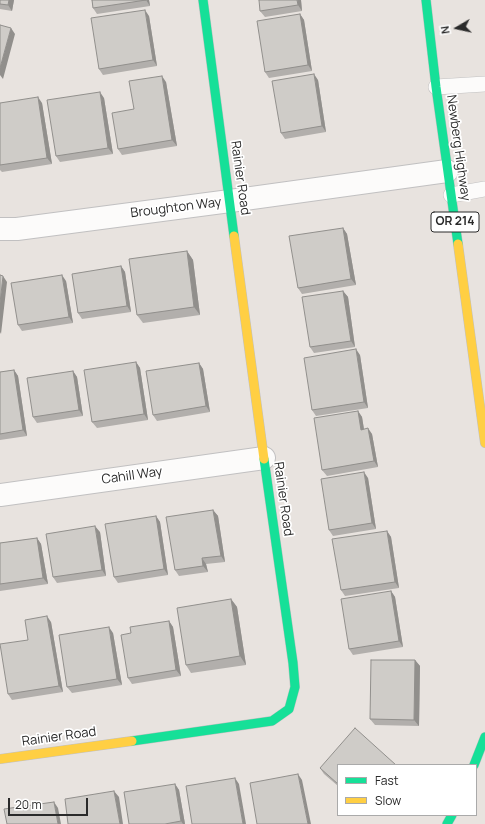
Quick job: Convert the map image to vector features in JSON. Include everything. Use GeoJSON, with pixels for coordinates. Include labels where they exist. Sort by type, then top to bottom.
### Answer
{"type":"FeatureCollection","features":[{"type":"Feature","properties":{"kind":"street","name":"Rainier Road"},"geometry":{"type":"LineString","coordinates":[[0,759],[272,721],[289,709],[296,688],[203,0]]}},
{"type":"Feature","properties":{"kind":"street","name":"Newberg Highway"},"geometry":{"type":"LineString","coordinates":[[426,0],[447,171],[483,412],[485,443]]}},
{"type":"Feature","properties":{"kind":"street","name":"Broughton Way"},"geometry":{"type":"LineString","coordinates":[[0,229],[16,229],[447,171]]}},
{"type":"Feature","properties":{"kind":"street","name":"Cahill Way"},"geometry":{"type":"LineString","coordinates":[[0,495],[264,458]]}},
{"type":"Feature","properties":{"kind":"street"},"geometry":{"type":"LineString","coordinates":[[474,764],[485,737]]}},
{"type":"Feature","properties":{"kind":"lane"},"geometry":{"type":"LineString","coordinates":[[436,87],[485,84]]}},
{"type":"Feature","properties":{"kind":"lane"},"geometry":{"type":"LineString","coordinates":[[451,195],[485,189]]}},
{"type":"Feature","properties":{"kind":"building"},"geometry":{"type":"Polygon","coordinates":[[[0,0],[9,0],[8,5],[0,4],[0,0]]]}},
{"type":"Feature","properties":{"kind":"building"},"geometry":{"type":"Polygon","coordinates":[[[92,0],[146,0],[93,8],[92,0]]]}},
{"type":"Feature","properties":{"kind":"building"},"geometry":{"type":"Polygon","coordinates":[[[259,0],[297,0],[298,5],[260,11],[259,0]]]}},
{"type":"Feature","properties":{"kind":"building"},"geometry":{"type":"Polygon","coordinates":[[[145,10],[153,60],[99,69],[91,18],[145,10]]]}},
{"type":"Feature","properties":{"kind":"building"},"geometry":{"type":"Polygon","coordinates":[[[300,14],[308,65],[265,72],[257,21],[300,14]]]}},
{"type":"Feature","properties":{"kind":"building"},"geometry":{"type":"Polygon","coordinates":[[[0,25],[11,28],[0,68],[0,25]]]}},
{"type":"Feature","properties":{"kind":"building"},"geometry":{"type":"Polygon","coordinates":[[[314,74],[322,126],[281,133],[272,81],[314,74]]]}},
{"type":"Feature","properties":{"kind":"building"},"geometry":{"type":"Polygon","coordinates":[[[162,76],[172,140],[118,149],[112,113],[134,109],[129,81],[162,76]]]}},
{"type":"Feature","properties":{"kind":"building"},"geometry":{"type":"Polygon","coordinates":[[[100,92],[108,148],[56,156],[47,100],[100,92]]]}},
{"type":"Feature","properties":{"kind":"building"},"geometry":{"type":"Polygon","coordinates":[[[38,97],[47,158],[0,165],[0,103],[38,97]]]}},
{"type":"Feature","properties":{"kind":"building"},"geometry":{"type":"Polygon","coordinates":[[[343,228],[351,279],[298,288],[289,236],[343,228]]]}},
{"type":"Feature","properties":{"kind":"building"},"geometry":{"type":"Polygon","coordinates":[[[187,251],[194,307],[137,315],[129,259],[187,251]]]}},
{"type":"Feature","properties":{"kind":"building"},"geometry":{"type":"Polygon","coordinates":[[[121,266],[127,306],[78,313],[72,274],[121,266]]]}},
{"type":"Feature","properties":{"kind":"building"},"geometry":{"type":"Polygon","coordinates":[[[0,275],[3,276],[0,303],[0,275]]]}},
{"type":"Feature","properties":{"kind":"building"},"geometry":{"type":"Polygon","coordinates":[[[62,275],[69,317],[18,325],[11,283],[62,275]]]}},
{"type":"Feature","properties":{"kind":"building"},"geometry":{"type":"Polygon","coordinates":[[[343,291],[351,341],[310,347],[302,297],[343,291]]]}},
{"type":"Feature","properties":{"kind":"building"},"geometry":{"type":"Polygon","coordinates":[[[356,349],[364,402],[312,410],[304,358],[356,349]]]}},
{"type":"Feature","properties":{"kind":"building"},"geometry":{"type":"Polygon","coordinates":[[[136,362],[144,414],[92,422],[84,370],[136,362]]]}},
{"type":"Feature","properties":{"kind":"building"},"geometry":{"type":"Polygon","coordinates":[[[199,363],[206,406],[153,415],[146,371],[199,363]]]}},
{"type":"Feature","properties":{"kind":"building"},"geometry":{"type":"Polygon","coordinates":[[[14,370],[23,430],[0,434],[0,372],[14,370]]]}},
{"type":"Feature","properties":{"kind":"building"},"geometry":{"type":"Polygon","coordinates":[[[73,371],[79,410],[33,417],[27,378],[73,371]]]}},
{"type":"Feature","properties":{"kind":"building"},"geometry":{"type":"Polygon","coordinates":[[[358,411],[361,430],[368,428],[374,461],[322,470],[314,418],[358,411]]]}},
{"type":"Feature","properties":{"kind":"building"},"geometry":{"type":"Polygon","coordinates":[[[364,472],[372,523],[329,530],[321,479],[364,472]]]}},
{"type":"Feature","properties":{"kind":"building"},"geometry":{"type":"Polygon","coordinates":[[[213,510],[221,556],[202,558],[203,566],[175,570],[166,517],[213,510]]]}},
{"type":"Feature","properties":{"kind":"building"},"geometry":{"type":"Polygon","coordinates":[[[156,516],[164,569],[114,577],[105,524],[156,516]]]}},
{"type":"Feature","properties":{"kind":"building"},"geometry":{"type":"Polygon","coordinates":[[[95,526],[102,570],[53,577],[46,534],[95,526]]]}},
{"type":"Feature","properties":{"kind":"building"},"geometry":{"type":"Polygon","coordinates":[[[387,531],[395,582],[341,590],[332,539],[387,531]]]}},
{"type":"Feature","properties":{"kind":"building"},"geometry":{"type":"Polygon","coordinates":[[[37,538],[43,578],[0,584],[0,543],[37,538]]]}},
{"type":"Feature","properties":{"kind":"building"},"geometry":{"type":"Polygon","coordinates":[[[391,591],[399,641],[349,649],[341,599],[391,591]]]}},
{"type":"Feature","properties":{"kind":"building"},"geometry":{"type":"Polygon","coordinates":[[[231,599],[240,656],[186,665],[177,608],[231,599]]]}},
{"type":"Feature","properties":{"kind":"building"},"geometry":{"type":"Polygon","coordinates":[[[47,616],[59,686],[8,694],[0,644],[28,640],[25,620],[47,616]]]}},
{"type":"Feature","properties":{"kind":"building"},"geometry":{"type":"Polygon","coordinates":[[[169,621],[176,670],[128,678],[121,635],[131,633],[130,627],[169,621]]]}},
{"type":"Feature","properties":{"kind":"building"},"geometry":{"type":"Polygon","coordinates":[[[109,627],[117,679],[67,687],[59,635],[109,627]]]}},
{"type":"Feature","properties":{"kind":"building"},"geometry":{"type":"Polygon","coordinates":[[[371,660],[415,660],[414,720],[370,719],[371,660]]]}},
{"type":"Feature","properties":{"kind":"building"},"geometry":{"type":"Polygon","coordinates":[[[355,728],[395,764],[337,764],[337,783],[320,768],[355,728]]]}},
{"type":"Feature","properties":{"kind":"building"},"geometry":{"type":"Polygon","coordinates":[[[298,774],[308,824],[257,824],[250,783],[298,774]]]}},
{"type":"Feature","properties":{"kind":"building"},"geometry":{"type":"Polygon","coordinates":[[[235,778],[243,824],[192,824],[186,786],[235,778]]]}},
{"type":"Feature","properties":{"kind":"building"},"geometry":{"type":"Polygon","coordinates":[[[175,784],[181,821],[165,824],[129,824],[124,792],[175,784]]]}},
{"type":"Feature","properties":{"kind":"building"},"geometry":{"type":"Polygon","coordinates":[[[114,791],[120,824],[68,824],[65,799],[114,791]]]}},
{"type":"Feature","properties":{"kind":"building"},"geometry":{"type":"Polygon","coordinates":[[[54,802],[58,824],[7,824],[4,809],[54,802]]]}},
{"type":"Feature","properties":{"kind":"traffic: fast"},"geometry":{"type":"LineString","coordinates":[[203,0],[234,236]]}},
{"type":"Feature","properties":{"kind":"traffic: fast"},"geometry":{"type":"LineString","coordinates":[[426,0],[436,87],[458,244]]}},
{"type":"Feature","properties":{"kind":"traffic: fast"},"geometry":{"type":"LineString","coordinates":[[132,741],[272,721],[289,709],[295,687],[293,663],[264,459]]}},
{"type":"Feature","properties":{"kind":"traffic: fast"},"geometry":{"type":"LineString","coordinates":[[474,764],[485,737]]}},
{"type":"Feature","properties":{"kind":"traffic: fast"},"geometry":{"type":"LineString","coordinates":[[447,824],[451,816]]}},
{"type":"Feature","properties":{"kind":"traffic: slow"},"geometry":{"type":"LineString","coordinates":[[234,236],[264,459]]}},
{"type":"Feature","properties":{"kind":"traffic: slow"},"geometry":{"type":"LineString","coordinates":[[458,244],[485,443]]}},
{"type":"Feature","properties":{"kind":"traffic: slow"},"geometry":{"type":"LineString","coordinates":[[0,759],[132,741]]}}]}
